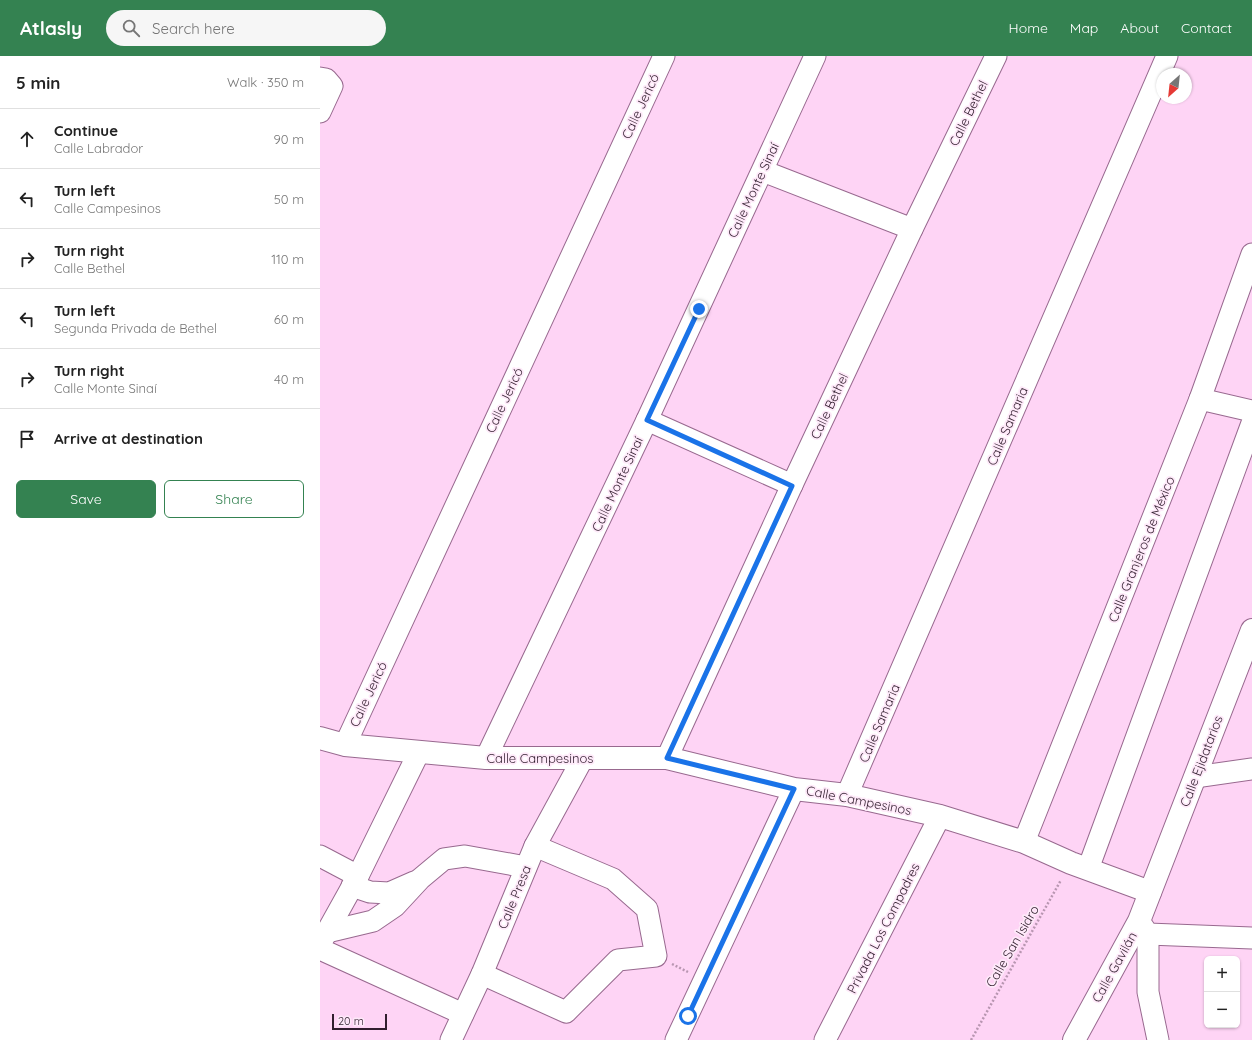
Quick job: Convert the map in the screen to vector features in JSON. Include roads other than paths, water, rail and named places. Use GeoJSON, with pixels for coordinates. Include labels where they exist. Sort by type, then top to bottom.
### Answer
{"type":"FeatureCollection","features":[{"type":"Feature","properties":{"kind":"street","name":"Calle Jericó"},"geometry":{"type":"LineString","coordinates":[[345,745],[664,56]]}},
{"type":"Feature","properties":{"kind":"street","name":"Calle Monte Sinaí"},"geometry":{"type":"LineString","coordinates":[[486,758],[647,420],[815,56]]}},
{"type":"Feature","properties":{"kind":"street","name":"Calle Bethel"},"geometry":{"type":"LineString","coordinates":[[667,758],[912,229],[996,56]]}},
{"type":"Feature","properties":{"kind":"street","name":"Calle Samaria"},"geometry":{"type":"LineString","coordinates":[[847,795],[1167,56]]}},
{"type":"Feature","properties":{"kind":"street"},"geometry":{"type":"LineString","coordinates":[[320,112],[326,82]]}},
{"type":"Feature","properties":{"kind":"street"},"geometry":{"type":"LineString","coordinates":[[763,171],[912,229]]}},
{"type":"Feature","properties":{"kind":"street","name":"Calle Granjeros de México"},"geometry":{"type":"LineString","coordinates":[[1024,842],[1200,399],[1252,254]]}},
{"type":"Feature","properties":{"kind":"street"},"geometry":{"type":"LineString","coordinates":[[1200,399],[1252,411]]}},
{"type":"Feature","properties":{"kind":"street"},"geometry":{"type":"LineString","coordinates":[[647,420],[792,486]]}},
{"type":"Feature","properties":{"kind":"street"},"geometry":{"type":"LineString","coordinates":[[1080,866],[1252,423]]}},
{"type":"Feature","properties":{"kind":"street","name":"Calle Ejidatarios"},"geometry":{"type":"LineString","coordinates":[[1150,892],[1252,630]]}},
{"type":"Feature","properties":{"kind":"street","name":"Calle Campesinos"},"geometry":{"type":"LineString","coordinates":[[320,738],[345,745],[486,758],[667,758],[794,789],[847,795],[940,816],[1024,842],[1080,866],[1150,892]]}},
{"type":"Feature","properties":{"kind":"street"},"geometry":{"type":"LineString","coordinates":[[322,942],[355,881],[419,752]]}},
{"type":"Feature","properties":{"kind":"street","name":"Calle Presa"},"geometry":{"type":"LineString","coordinates":[[451,1040],[482,974],[535,846],[583,758]]}},
{"type":"Feature","properties":{"kind":"street"},"geometry":{"type":"LineString","coordinates":[[1195,777],[1252,769]]}},
{"type":"Feature","properties":{"kind":"street"},"geometry":{"type":"LineString","coordinates":[[676,1040],[794,789]]}},
{"type":"Feature","properties":{"kind":"street","name":"Privada Los Compadres"},"geometry":{"type":"LineString","coordinates":[[825,1040],[940,816]]}},
{"type":"Feature","properties":{"kind":"street"},"geometry":{"type":"LineString","coordinates":[[482,974],[566,1012],[618,960],[656,956],[648,909],[613,879],[535,846]]}},
{"type":"Feature","properties":{"kind":"street"},"geometry":{"type":"LineString","coordinates":[[320,856],[370,892],[389,893],[420,879]]}},
{"type":"Feature","properties":{"kind":"street"},"geometry":{"type":"LineString","coordinates":[[322,942],[373,920],[395,906],[420,879],[444,859],[465,856],[526,867]]}},
{"type":"Feature","properties":{"kind":"street","name":"Calle Gavilán"},"geometry":{"type":"LineString","coordinates":[[1074,1040],[1143,927],[1150,892]]}},
{"type":"Feature","properties":{"kind":"street"},"geometry":{"type":"LineString","coordinates":[[1158,1040],[1148,992],[1143,927],[1252,938]]}},
{"type":"Feature","properties":{"kind":"street"},"geometry":{"type":"LineString","coordinates":[[322,942],[463,1014]]}}]}
